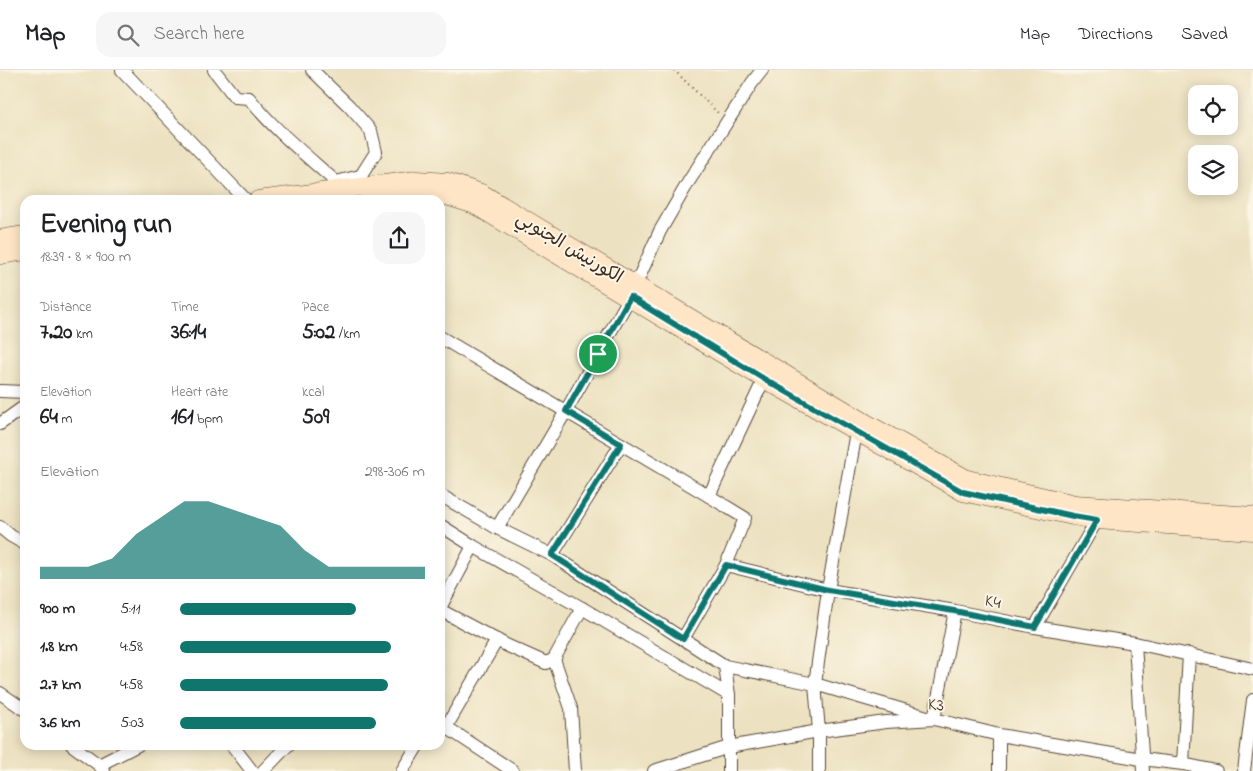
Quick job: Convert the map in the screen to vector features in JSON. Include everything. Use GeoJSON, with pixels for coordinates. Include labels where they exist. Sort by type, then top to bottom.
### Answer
{"type":"FeatureCollection","features":[{"type":"Feature","properties":{"kind":"main road","name":"الكورنيش الجنوبي"},"geometry":{"type":"LineString","coordinates":[[286,195],[357,182],[416,180],[448,182],[481,193],[764,379],[963,492],[1097,520],[1253,531]]}},
{"type":"Feature","properties":{"kind":"main road","name":"الكورنيش الجنوبي"},"geometry":{"type":"LineString","coordinates":[[402,195],[415,193],[436,195]]}},
{"type":"Feature","properties":{"kind":"main road","name":"الكورنيش الجنوبي"},"geometry":{"type":"LineString","coordinates":[[445,196],[475,206],[632,291],[967,479],[1075,504],[1253,516]]}},
{"type":"Feature","properties":{"kind":"main road"},"geometry":{"type":"LineString","coordinates":[[0,239],[20,236]]}},
{"type":"Feature","properties":{"kind":"main road"},"geometry":{"type":"LineString","coordinates":[[0,255],[20,252]]}},
{"type":"Feature","properties":{"kind":"street"},"geometry":{"type":"LineString","coordinates":[[122,70],[241,195]]}},
{"type":"Feature","properties":{"kind":"street"},"geometry":{"type":"LineString","coordinates":[[214,70],[235,97],[248,98],[262,115],[292,144],[336,182],[357,182],[376,152],[371,131],[349,106],[312,70]]}},
{"type":"Feature","properties":{"kind":"street"},"geometry":{"type":"LineString","coordinates":[[497,528],[566,411],[632,291],[660,231],[689,181],[762,70]]}},
{"type":"Feature","properties":{"kind":"street"},"geometry":{"type":"LineString","coordinates":[[445,340],[745,518],[726,565],[683,639]]}},
{"type":"Feature","properties":{"kind":"street"},"geometry":{"type":"LineString","coordinates":[[709,496],[764,379]]}},
{"type":"Feature","properties":{"kind":"street"},"geometry":{"type":"LineString","coordinates":[[0,391],[20,392]]}},
{"type":"Feature","properties":{"kind":"street"},"geometry":{"type":"LineString","coordinates":[[0,424],[20,410]]}},
{"type":"Feature","properties":{"kind":"street"},"geometry":{"type":"LineString","coordinates":[[819,771],[819,731],[815,684],[828,590],[856,432]]}},
{"type":"Feature","properties":{"kind":"street"},"geometry":{"type":"LineString","coordinates":[[552,555],[621,444]]}},
{"type":"Feature","properties":{"kind":"street"},"geometry":{"type":"LineString","coordinates":[[445,498],[497,528],[552,555],[725,666],[815,684],[934,719],[954,611]]}},
{"type":"Feature","properties":{"kind":"street"},"geometry":{"type":"LineString","coordinates":[[1035,627],[1097,520]]}},
{"type":"Feature","properties":{"kind":"street"},"geometry":{"type":"LineString","coordinates":[[0,527],[5,538],[20,542]]}},
{"type":"Feature","properties":{"kind":"street"},"geometry":{"type":"LineString","coordinates":[[445,528],[729,695]]}},
{"type":"Feature","properties":{"kind":"street"},"geometry":{"type":"LineString","coordinates":[[445,599],[473,546]]}},
{"type":"Feature","properties":{"kind":"street","name":"K4"},"geometry":{"type":"LineString","coordinates":[[726,565],[828,590],[1135,643],[1253,670]]}},
{"type":"Feature","properties":{"kind":"street"},"geometry":{"type":"LineString","coordinates":[[445,612],[546,663],[554,659],[582,608]]}},
{"type":"Feature","properties":{"kind":"street"},"geometry":{"type":"LineString","coordinates":[[445,723],[498,640]]}},
{"type":"Feature","properties":{"kind":"street"},"geometry":{"type":"LineString","coordinates":[[1135,643],[1142,765]]}},
{"type":"Feature","properties":{"kind":"street"},"geometry":{"type":"LineString","coordinates":[[1183,764],[1189,654]]}},
{"type":"Feature","properties":{"kind":"street"},"geometry":{"type":"LineString","coordinates":[[554,659],[571,708],[575,771]]}},
{"type":"Feature","properties":{"kind":"street"},"geometry":{"type":"LineString","coordinates":[[725,666],[729,695],[729,771]]}},
{"type":"Feature","properties":{"kind":"street"},"geometry":{"type":"LineString","coordinates":[[0,693],[20,707]]}},
{"type":"Feature","properties":{"kind":"street"},"geometry":{"type":"LineString","coordinates":[[1244,771],[1253,700]]}},
{"type":"Feature","properties":{"kind":"street","name":"K3"},"geometry":{"type":"LineString","coordinates":[[654,771],[729,747],[819,731],[886,722],[934,719],[999,735],[1142,765],[1183,764],[1216,771]]}},
{"type":"Feature","properties":{"kind":"street"},"geometry":{"type":"LineString","coordinates":[[445,727],[513,771]]}},
{"type":"Feature","properties":{"kind":"street"},"geometry":{"type":"LineString","coordinates":[[999,735],[999,771]]}},
{"type":"Feature","properties":{"kind":"street"},"geometry":{"type":"LineString","coordinates":[[78,750],[101,768],[130,750]]}},
{"type":"Feature","properties":{"kind":"street"},"geometry":{"type":"LineString","coordinates":[[236,750],[252,771]]}},
{"type":"Feature","properties":{"kind":"street"},"geometry":{"type":"LineString","coordinates":[[263,771],[283,750]]}},
{"type":"Feature","properties":{"kind":"street"},"geometry":{"type":"LineString","coordinates":[[402,771],[415,750]]}},
{"type":"Feature","properties":{"kind":"path"},"geometry":{"type":"LineString","coordinates":[[674,70],[727,122]]}},
{"type":"Feature","properties":{"kind":"route"},"geometry":{"type":"LineString","coordinates":[[630,297],[764,379],[963,492],[1097,520],[1035,627],[828,590],[726,565],[683,639],[552,555],[621,444],[566,411],[598,354],[630,297]]}}]}
